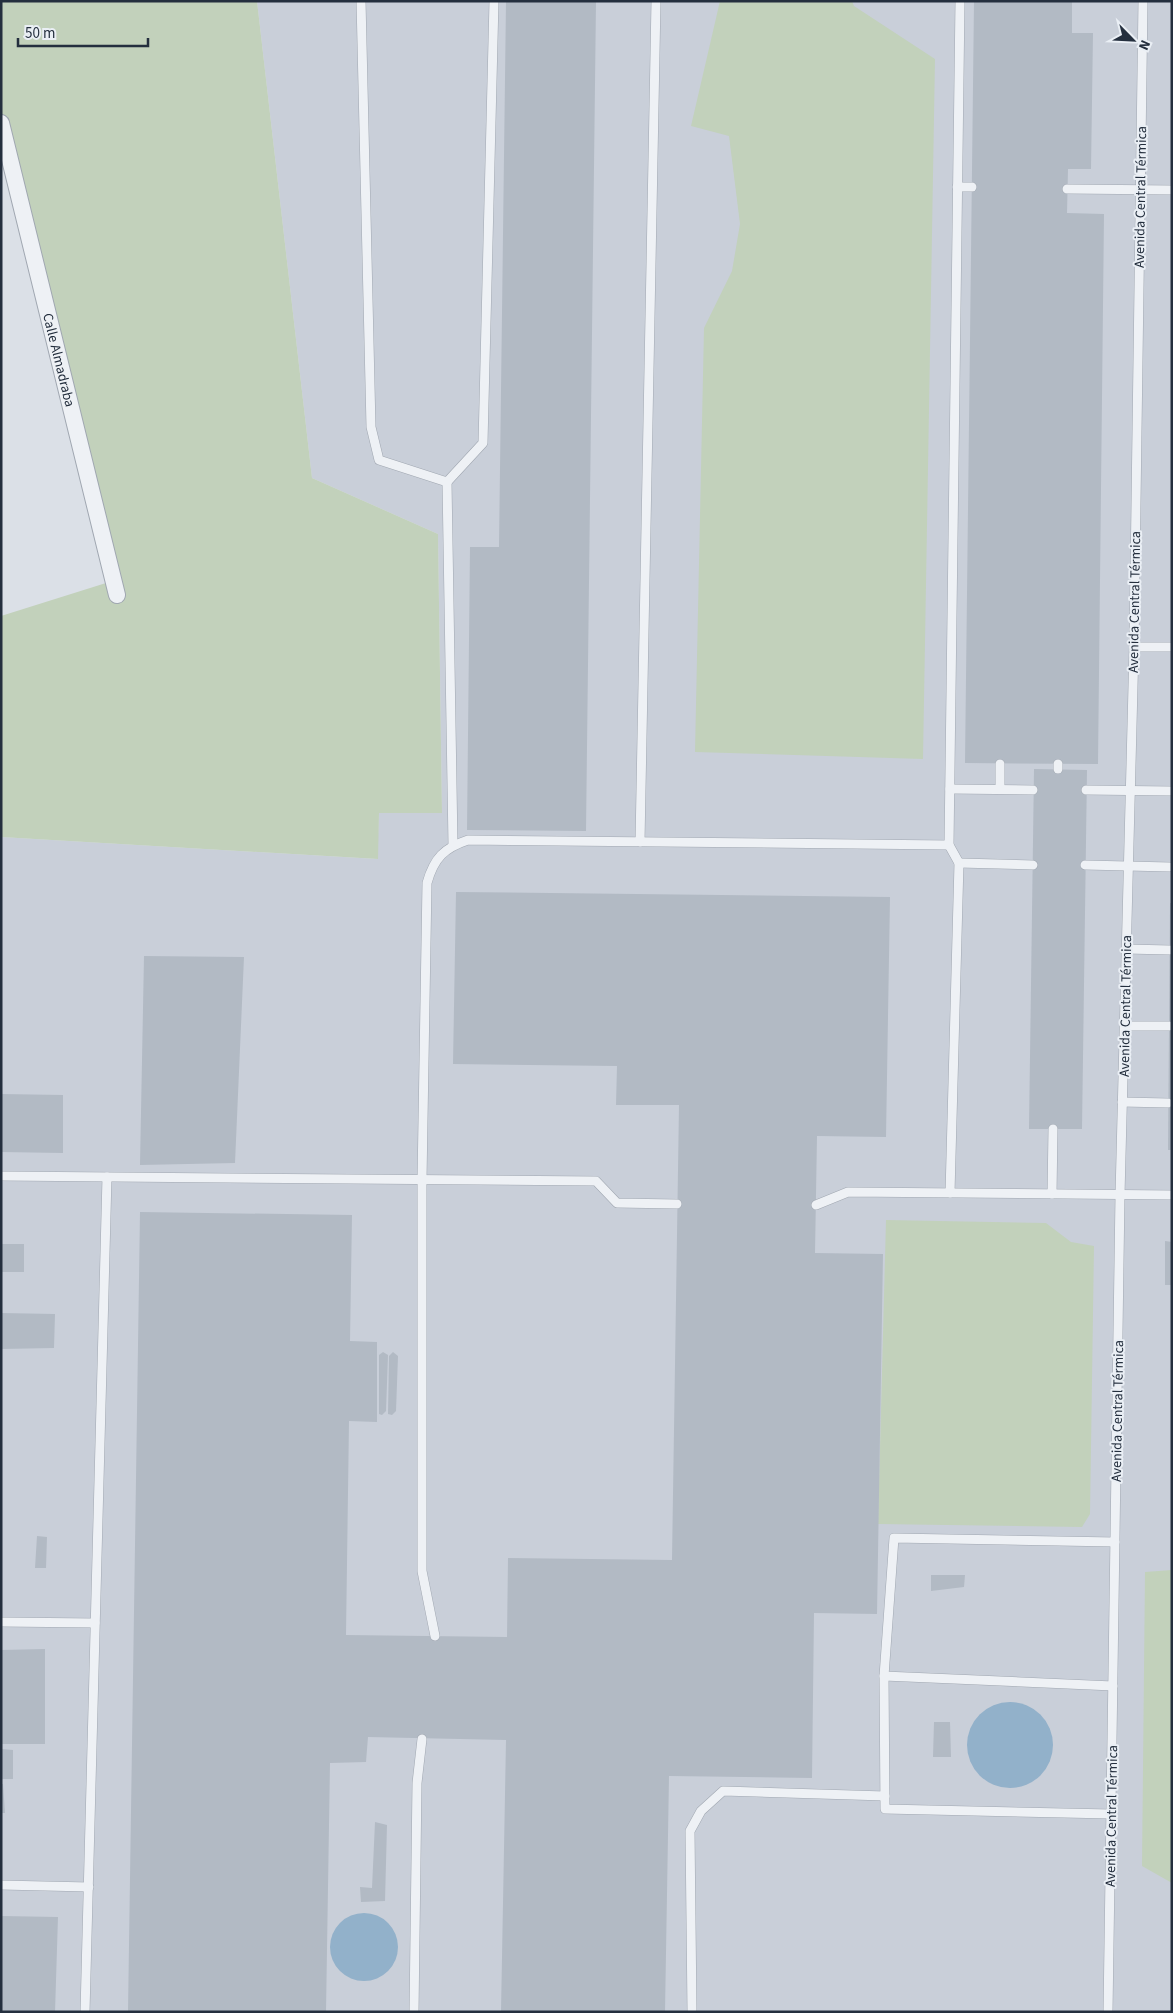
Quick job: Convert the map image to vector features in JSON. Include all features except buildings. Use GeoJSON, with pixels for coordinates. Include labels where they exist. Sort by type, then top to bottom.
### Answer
{"type":"FeatureCollection","features":[{"type":"Feature","properties":{"kind":"street","name":"Calle Almadraba"},"geometry":{"type":"LineString","coordinates":[[1,123],[117,595]]}},
{"type":"Feature","properties":{"kind":"lane"},"geometry":{"type":"LineString","coordinates":[[361,1],[371,427],[379,460],[447,482]]}},
{"type":"Feature","properties":{"kind":"lane"},"geometry":{"type":"LineString","coordinates":[[453,845],[447,482],[483,443],[494,1]]}},
{"type":"Feature","properties":{"kind":"lane"},"geometry":{"type":"LineString","coordinates":[[640,842],[656,1]]}},
{"type":"Feature","properties":{"kind":"lane"},"geometry":{"type":"LineString","coordinates":[[950,1194],[959,863],[949,845],[960,1]]}},
{"type":"Feature","properties":{"kind":"lane","name":"Avenida Central Térmica"},"geometry":{"type":"LineString","coordinates":[[1108,2012],[1120,1195],[1134,646],[1143,1]]}},
{"type":"Feature","properties":{"kind":"lane"},"geometry":{"type":"LineString","coordinates":[[958,186],[972,187]]}},
{"type":"Feature","properties":{"kind":"lane"},"geometry":{"type":"LineString","coordinates":[[1068,188],[1172,190]]}},
{"type":"Feature","properties":{"kind":"lane"},"geometry":{"type":"LineString","coordinates":[[1134,646],[1172,647]]}},
{"type":"Feature","properties":{"kind":"lane"},"geometry":{"type":"LineString","coordinates":[[1000,764],[1000,789]]}},
{"type":"Feature","properties":{"kind":"lane"},"geometry":{"type":"LineString","coordinates":[[950,789],[1034,790]]}},
{"type":"Feature","properties":{"kind":"lane"},"geometry":{"type":"LineString","coordinates":[[1086,790],[1171,791]]}},
{"type":"Feature","properties":{"kind":"lane"},"geometry":{"type":"LineString","coordinates":[[435,1636],[422,1571],[422,1180],[427,882],[432,867],[441,854],[453,845],[468,840],[949,845]]}},
{"type":"Feature","properties":{"kind":"lane"},"geometry":{"type":"LineString","coordinates":[[959,863],[1032,864]]}},
{"type":"Feature","properties":{"kind":"lane"},"geometry":{"type":"LineString","coordinates":[[1085,865],[1170,867]]}},
{"type":"Feature","properties":{"kind":"lane"},"geometry":{"type":"LineString","coordinates":[[1126,949],[1170,950]]}},
{"type":"Feature","properties":{"kind":"lane"},"geometry":{"type":"LineString","coordinates":[[1124,1026],[1169,1026]]}},
{"type":"Feature","properties":{"kind":"lane"},"geometry":{"type":"LineString","coordinates":[[1122,1102],[1168,1103]]}},
{"type":"Feature","properties":{"kind":"lane"},"geometry":{"type":"LineString","coordinates":[[1052,1194],[1053,1129]]}},
{"type":"Feature","properties":{"kind":"lane"},"geometry":{"type":"LineString","coordinates":[[1,1176],[596,1181],[617,1203],[678,1204]]}},
{"type":"Feature","properties":{"kind":"lane"},"geometry":{"type":"LineString","coordinates":[[85,2012],[107,1177]]}},
{"type":"Feature","properties":{"kind":"lane"},"geometry":{"type":"LineString","coordinates":[[816,1205],[848,1192],[1172,1195]]}},
{"type":"Feature","properties":{"kind":"lane"},"geometry":{"type":"LineString","coordinates":[[1111,1814],[885,1809],[884,1676],[894,1538],[1115,1542]]}},
{"type":"Feature","properties":{"kind":"lane"},"geometry":{"type":"LineString","coordinates":[[1,1622],[96,1623]]}},
{"type":"Feature","properties":{"kind":"lane"},"geometry":{"type":"LineString","coordinates":[[884,1676],[1113,1686]]}},
{"type":"Feature","properties":{"kind":"lane"},"geometry":{"type":"LineString","coordinates":[[414,2012],[417,1783],[422,1740]]}},
{"type":"Feature","properties":{"kind":"lane"},"geometry":{"type":"LineString","coordinates":[[692,2012],[690,1831],[701,1811],[723,1790],[885,1796]]}},
{"type":"Feature","properties":{"kind":"lane"},"geometry":{"type":"LineString","coordinates":[[1,1885],[89,1887]]}},
{"type":"Feature","properties":{"kind":"shaded area"},"geometry":{"type":"Polygon","coordinates":[[[257,1],[1172,1],[1172,2012],[1,2012],[1,837],[377,859],[379,813],[442,813],[438,534],[312,478],[257,1]]]}},
{"type":"Feature","properties":{"kind":"green space"},"geometry":{"type":"Polygon","coordinates":[[[1,1],[257,1],[312,478],[438,534],[442,813],[379,813],[378,859],[1,837],[1,616],[106,583],[1,123],[1,1]]]}},
{"type":"Feature","properties":{"kind":"green space"},"geometry":{"type":"Polygon","coordinates":[[[720,1],[852,1],[854,6],[935,59],[923,759],[695,752],[704,328],[732,271],[740,224],[729,136],[691,126],[720,1]]]}},
{"type":"Feature","properties":{"kind":"green space"},"geometry":{"type":"Polygon","coordinates":[[[886,1220],[1046,1223],[1071,1242],[1094,1246],[1090,1514],[1082,1527],[878,1524],[886,1220]]]}},
{"type":"Feature","properties":{"kind":"green space"},"geometry":{"type":"Polygon","coordinates":[[[1172,1570],[1172,1883],[1142,1866],[1145,1572],[1172,1570]]]}},
{"type":"Feature","properties":{"kind":"water"},"geometry":{"type":"Polygon","coordinates":[[[1002,1702],[1018,1702],[1027,1705],[1041,1714],[1050,1728],[1053,1745],[1050,1762],[1041,1776],[1027,1785],[1018,1788],[1002,1788],[986,1781],[974,1769],[967,1753],[967,1737],[974,1721],[986,1709],[1002,1702]]]}},
{"type":"Feature","properties":{"kind":"water"},"geometry":{"type":"Polygon","coordinates":[[[364,1913],[377,1916],[388,1923],[395,1934],[398,1947],[395,1960],[388,1971],[377,1978],[364,1981],[351,1978],[340,1971],[333,1960],[330,1947],[333,1934],[340,1923],[351,1916],[364,1913]]]}}]}
